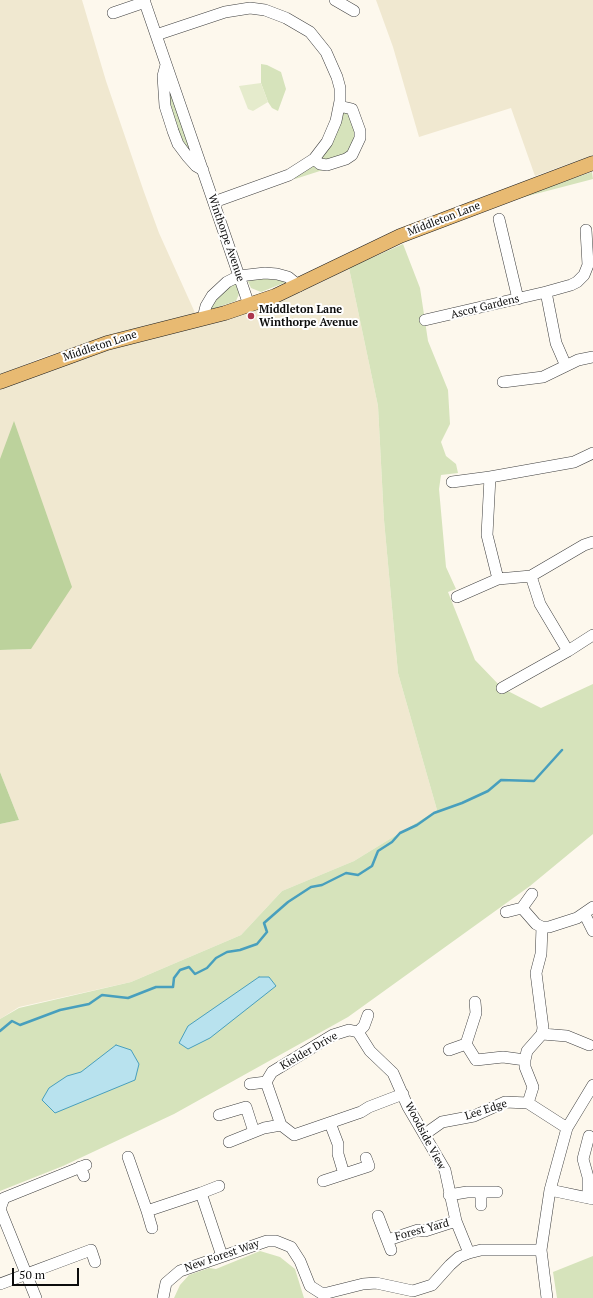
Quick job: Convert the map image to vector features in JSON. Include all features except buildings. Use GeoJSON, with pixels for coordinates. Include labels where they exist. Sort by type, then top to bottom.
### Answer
{"type":"FeatureCollection","features":[{"type":"Feature","properties":{"kind":"main road","name":"Middleton Lane"},"geometry":{"type":"LineString","coordinates":[[0,382],[107,343],[249,305],[299,286],[400,236],[593,163]]}},
{"type":"Feature","properties":{"kind":"street"},"geometry":{"type":"LineString","coordinates":[[335,0],[354,11]]}},
{"type":"Feature","properties":{"kind":"street"},"geometry":{"type":"LineString","coordinates":[[113,13],[145,1]]}},
{"type":"Feature","properties":{"kind":"street","name":"Winthorpe Avenue"},"geometry":{"type":"LineString","coordinates":[[145,1],[249,305]]}},
{"type":"Feature","properties":{"kind":"street"},"geometry":{"type":"LineString","coordinates":[[156,35],[225,12],[266,5],[310,32],[319,42],[332,63],[337,77],[340,88],[339,106],[333,131],[327,142],[314,159],[289,175],[214,202]]}},
{"type":"Feature","properties":{"kind":"street","name":"Winthorpe Avenue"},"geometry":{"type":"LineString","coordinates":[[166,65],[163,76],[165,106],[173,132],[178,144],[187,156],[196,166],[203,170]]}},
{"type":"Feature","properties":{"kind":"street"},"geometry":{"type":"LineString","coordinates":[[314,159],[320,164],[327,166],[346,159],[352,155],[360,138],[360,131],[352,109],[339,106]]}},
{"type":"Feature","properties":{"kind":"street"},"geometry":{"type":"LineString","coordinates":[[498,219],[518,299]]}},
{"type":"Feature","properties":{"kind":"street","name":"Ascot Gardens"},"geometry":{"type":"LineString","coordinates":[[425,320],[518,299],[577,282],[584,275],[588,265],[586,230]]}},
{"type":"Feature","properties":{"kind":"street"},"geometry":{"type":"LineString","coordinates":[[202,318],[206,306],[212,296],[227,282],[239,276],[265,273],[277,274],[288,277],[299,286]]}},
{"type":"Feature","properties":{"kind":"street"},"geometry":{"type":"LineString","coordinates":[[546,292],[556,343],[566,366]]}},
{"type":"Feature","properties":{"kind":"street"},"geometry":{"type":"LineString","coordinates":[[503,382],[543,377],[583,359],[593,357]]}},
{"type":"Feature","properties":{"kind":"street"},"geometry":{"type":"LineString","coordinates":[[452,482],[490,477],[568,463],[593,453]]}},
{"type":"Feature","properties":{"kind":"street"},"geometry":{"type":"LineString","coordinates":[[490,477],[487,535],[498,579]]}},
{"type":"Feature","properties":{"kind":"street"},"geometry":{"type":"LineString","coordinates":[[457,597],[498,579],[531,576],[584,545],[593,542]]}},
{"type":"Feature","properties":{"kind":"street"},"geometry":{"type":"LineString","coordinates":[[531,576],[540,604],[568,651]]}},
{"type":"Feature","properties":{"kind":"street"},"geometry":{"type":"LineString","coordinates":[[502,688],[568,651],[593,635]]}},
{"type":"Feature","properties":{"kind":"street"},"geometry":{"type":"LineString","coordinates":[[506,912],[522,908],[532,894]]}},
{"type":"Feature","properties":{"kind":"street"},"geometry":{"type":"LineString","coordinates":[[522,908],[536,924],[542,927],[549,927],[589,911],[593,931]]}},
{"type":"Feature","properties":{"kind":"street"},"geometry":{"type":"LineString","coordinates":[[542,927],[541,954],[536,966],[542,1034],[527,1051],[525,1060],[525,1067],[533,1087],[528,1103],[567,1128]]}},
{"type":"Feature","properties":{"kind":"street"},"geometry":{"type":"LineString","coordinates":[[475,1002],[476,1013],[466,1044],[476,1060],[503,1057],[525,1060]]}},
{"type":"Feature","properties":{"kind":"street"},"geometry":{"type":"LineString","coordinates":[[358,1032],[364,1026],[368,1015]]}},
{"type":"Feature","properties":{"kind":"street","name":"Kielder Drive"},"geometry":{"type":"LineString","coordinates":[[266,1082],[272,1072],[333,1035],[349,1030],[358,1032]]}},
{"type":"Feature","properties":{"kind":"street","name":"Woodside View"},"geometry":{"type":"LineString","coordinates":[[358,1032],[370,1051],[393,1073],[408,1107],[445,1170],[449,1195],[456,1221],[469,1253]]}},
{"type":"Feature","properties":{"kind":"street"},"geometry":{"type":"LineString","coordinates":[[542,1034],[566,1036],[589,1045]]}},
{"type":"Feature","properties":{"kind":"street"},"geometry":{"type":"LineString","coordinates":[[449,1050],[466,1044]]}},
{"type":"Feature","properties":{"kind":"street"},"geometry":{"type":"LineString","coordinates":[[250,1084],[266,1082],[281,1125],[294,1135],[330,1123],[403,1094]]}},
{"type":"Feature","properties":{"kind":"street"},"geometry":{"type":"LineString","coordinates":[[547,1298],[541,1250],[550,1190],[567,1128],[593,1085]]}},
{"type":"Feature","properties":{"kind":"street","name":"Lee Edge"},"geometry":{"type":"LineString","coordinates":[[425,1134],[442,1122],[474,1116],[505,1102],[528,1103]]}},
{"type":"Feature","properties":{"kind":"street"},"geometry":{"type":"LineString","coordinates":[[219,1115],[246,1107],[254,1132]]}},
{"type":"Feature","properties":{"kind":"street"},"geometry":{"type":"LineString","coordinates":[[330,1123],[338,1144],[338,1154],[344,1174]]}},
{"type":"Feature","properties":{"kind":"street"},"geometry":{"type":"LineString","coordinates":[[236,1142],[264,1128],[281,1125]]}},
{"type":"Feature","properties":{"kind":"street"},"geometry":{"type":"LineString","coordinates":[[550,1190],[591,1198],[588,1177],[583,1159],[589,1136]]}},
{"type":"Feature","properties":{"kind":"street"},"geometry":{"type":"LineString","coordinates":[[128,1157],[152,1228]]}},
{"type":"Feature","properties":{"kind":"street"},"geometry":{"type":"LineString","coordinates":[[323,1181],[369,1166],[366,1158]]}},
{"type":"Feature","properties":{"kind":"street"},"geometry":{"type":"LineString","coordinates":[[36,1298],[0,1209],[4,1198],[83,1169]]}},
{"type":"Feature","properties":{"kind":"street"},"geometry":{"type":"LineString","coordinates":[[146,1211],[219,1186]]}},
{"type":"Feature","properties":{"kind":"street"},"geometry":{"type":"LineString","coordinates":[[449,1195],[467,1192],[497,1192]]}},
{"type":"Feature","properties":{"kind":"street"},"geometry":{"type":"LineString","coordinates":[[481,1192],[481,1205]]}},
{"type":"Feature","properties":{"kind":"street"},"geometry":{"type":"LineString","coordinates":[[201,1193],[222,1256]]}},
{"type":"Feature","properties":{"kind":"street","name":"Forest Yard"},"geometry":{"type":"LineString","coordinates":[[378,1216],[390,1245],[418,1230],[425,1231],[456,1221]]}},
{"type":"Feature","properties":{"kind":"street","name":"New Forest Way"},"geometry":{"type":"LineString","coordinates":[[163,1298],[166,1283],[172,1276],[180,1271],[267,1241],[284,1243],[296,1253],[310,1286],[316,1294],[376,1282],[403,1290],[424,1293],[459,1257],[469,1253],[481,1250],[541,1250]]}},
{"type":"Feature","properties":{"kind":"street"},"geometry":{"type":"LineString","coordinates":[[0,1284],[26,1275],[90,1246],[95,1262]]}},
{"type":"Feature","properties":{"kind":"shaded area"},"geometry":{"type":"Polygon","coordinates":[[[0,0],[82,0],[106,81],[144,192],[159,233],[196,315],[117,333],[41,358],[0,375],[0,0]]]}},
{"type":"Feature","properties":{"kind":"shaded area"},"geometry":{"type":"Polygon","coordinates":[[[376,0],[593,0],[593,155],[535,176],[511,108],[419,137],[393,47],[376,0]]]}},
{"type":"Feature","properties":{"kind":"shaded area"},"geometry":{"type":"Polygon","coordinates":[[[349,268],[378,406],[384,520],[398,673],[437,810],[354,861],[282,891],[241,935],[131,982],[19,1007],[0,1019],[0,824],[19,820],[0,772],[0,650],[31,649],[0,459],[0,387],[133,341],[230,318],[259,309],[318,284],[349,268]]]}},
{"type":"Feature","properties":{"kind":"green space"},"geometry":{"type":"Polygon","coordinates":[[[261,64],[267,65],[281,72],[286,89],[278,111],[272,108],[268,102],[261,83],[261,64]]]}},
{"type":"Feature","properties":{"kind":"green space"},"geometry":{"type":"Polygon","coordinates":[[[261,83],[268,102],[253,111],[248,109],[239,86],[261,83]]]}},
{"type":"Feature","properties":{"kind":"green space"},"geometry":{"type":"Polygon","coordinates":[[[173,93],[192,149],[187,151],[183,145],[167,94],[173,93]]]}},
{"type":"Feature","properties":{"kind":"green space"},"geometry":{"type":"Polygon","coordinates":[[[347,110],[357,132],[349,153],[325,162],[321,159],[321,156],[342,113],[347,110]]]}},
{"type":"Feature","properties":{"kind":"green space"},"geometry":{"type":"Polygon","coordinates":[[[314,165],[323,170],[295,179],[294,177],[314,165]]]}},
{"type":"Feature","properties":{"kind":"green space"},"geometry":{"type":"Polygon","coordinates":[[[592,172],[593,179],[501,203],[592,172]]]}},
{"type":"Feature","properties":{"kind":"green space"},"geometry":{"type":"Polygon","coordinates":[[[403,244],[420,288],[428,341],[448,390],[450,424],[441,442],[446,456],[456,464],[458,473],[441,475],[439,489],[446,567],[456,589],[448,592],[475,660],[502,688],[541,708],[593,684],[593,834],[530,886],[348,1017],[174,1114],[63,1166],[0,1191],[0,1019],[19,1008],[131,982],[241,935],[282,891],[354,861],[437,810],[398,673],[384,520],[378,406],[349,268],[403,244]]]}},
{"type":"Feature","properties":{"kind":"green space"},"geometry":{"type":"Polygon","coordinates":[[[246,277],[289,281],[261,292],[251,288],[246,277]]]}},
{"type":"Feature","properties":{"kind":"green space"},"geometry":{"type":"Polygon","coordinates":[[[236,281],[239,294],[236,301],[209,310],[211,304],[236,281]]]}},
{"type":"Feature","properties":{"kind":"green space"},"geometry":{"type":"Polygon","coordinates":[[[14,421],[72,587],[31,649],[0,650],[0,459],[14,421]]]}},
{"type":"Feature","properties":{"kind":"green space"},"geometry":{"type":"Polygon","coordinates":[[[0,772],[19,820],[0,824],[0,772]]]}},
{"type":"Feature","properties":{"kind":"green space"},"geometry":{"type":"Polygon","coordinates":[[[260,1251],[280,1257],[295,1269],[304,1298],[174,1298],[180,1285],[189,1275],[209,1268],[216,1269],[260,1251]]]}},
{"type":"Feature","properties":{"kind":"green space"},"geometry":{"type":"Polygon","coordinates":[[[593,1256],[593,1298],[557,1298],[553,1272],[593,1256]]]}},
{"type":"Feature","properties":{"kind":"water"},"geometry":{"type":"Polygon","coordinates":[[[259,977],[269,977],[276,986],[210,1038],[188,1049],[179,1043],[188,1026],[259,977]]]}},
{"type":"Feature","properties":{"kind":"water"},"geometry":{"type":"Polygon","coordinates":[[[116,1045],[131,1050],[139,1064],[135,1080],[55,1113],[42,1100],[49,1088],[67,1076],[81,1072],[116,1045]]]}},
{"type":"Feature","properties":{"kind":"waterway"},"geometry":{"type":"LineString","coordinates":[[0,1031],[12,1021],[20,1025],[60,1010],[89,1004],[102,995],[128,998],[156,987],[173,987],[174,978],[180,970],[189,967],[195,974],[207,968],[216,958],[227,952],[240,950],[257,944],[267,932],[264,923],[288,902],[311,887],[322,885],[346,873],[358,875],[372,866],[378,851],[392,842],[400,833],[417,825],[434,813],[462,803],[488,791],[501,780],[534,781],[562,750]]}},
{"type":"Feature","properties":{"kind":"place","name":"Middleton Lane Winthorpe Avenue"},"geometry":{"type":"Point","coordinates":[251,316]}}]}
